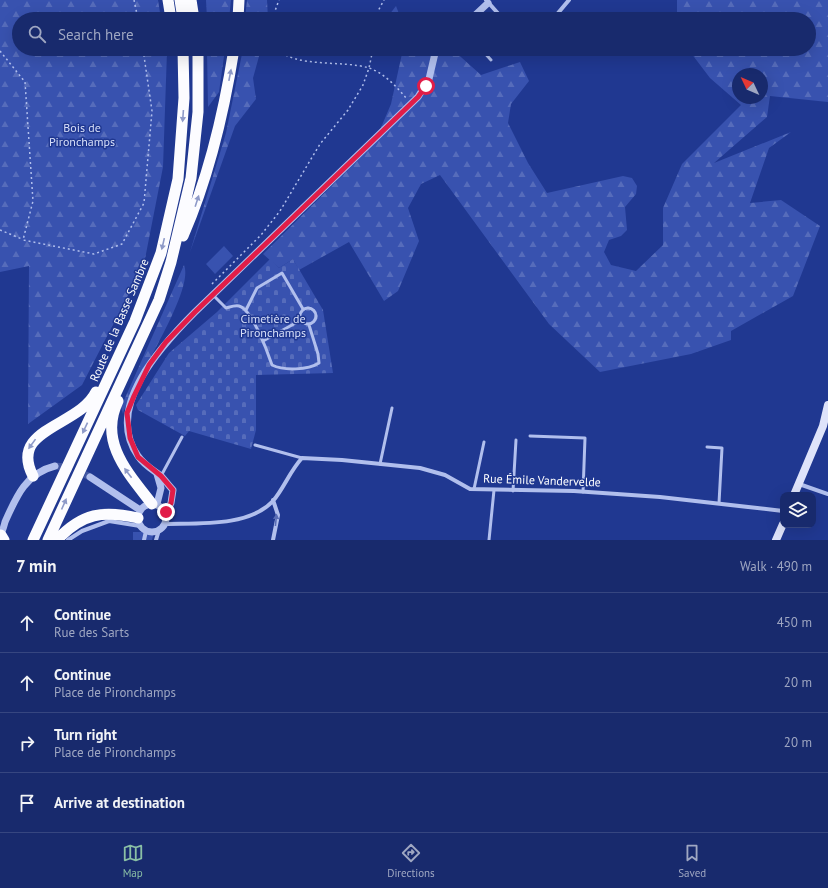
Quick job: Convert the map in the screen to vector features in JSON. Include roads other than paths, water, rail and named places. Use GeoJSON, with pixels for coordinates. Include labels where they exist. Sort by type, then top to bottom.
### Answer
{"type":"FeatureCollection","features":[{"type":"Feature","properties":{"kind":"highway"},"geometry":{"type":"LineString","coordinates":[[168,0],[170,12]]}},
{"type":"Feature","properties":{"kind":"highway"},"geometry":{"type":"LineString","coordinates":[[180,0],[182,12]]}},
{"type":"Feature","properties":{"kind":"highway"},"geometry":{"type":"LineString","coordinates":[[191,0],[193,12]]}},
{"type":"Feature","properties":{"kind":"highway"},"geometry":{"type":"LineString","coordinates":[[238,12],[239,0]]}},
{"type":"Feature","properties":{"kind":"highway"},"geometry":{"type":"LineString","coordinates":[[177,56],[184,98]]}},
{"type":"Feature","properties":{"kind":"highway","name":"Route de la Basse Sambre"},"geometry":{"type":"LineString","coordinates":[[34,540],[134,321],[161,253],[178,179],[184,98],[183,56]]}},
{"type":"Feature","properties":{"kind":"highway"},"geometry":{"type":"LineString","coordinates":[[154,504],[121,463],[114,446],[112,425],[115,408],[155,321],[159,300],[171,262],[191,178],[198,112],[198,56]]}},
{"type":"Feature","properties":{"kind":"highway"},"geometry":{"type":"LineString","coordinates":[[171,262],[192,216],[211,153],[221,116],[233,56]]}},
{"type":"Feature","properties":{"kind":"highway"},"geometry":{"type":"LineString","coordinates":[[48,540],[159,300]]}},
{"type":"Feature","properties":{"kind":"highway"},"geometry":{"type":"LineString","coordinates":[[33,476],[27,465],[28,450],[33,440],[75,415],[93,398],[122,340],[134,321]]}},
{"type":"Feature","properties":{"kind":"highway"},"geometry":{"type":"LineString","coordinates":[[57,540],[67,529],[86,517],[117,513],[139,518]]}},
{"type":"Feature","properties":{"kind":"main road"},"geometry":{"type":"LineString","coordinates":[[795,492],[823,426],[828,405]]}},
{"type":"Feature","properties":{"kind":"main road"},"geometry":{"type":"LineString","coordinates":[[776,540],[781,528]]}},
{"type":"Feature","properties":{"kind":"street"},"geometry":{"type":"LineString","coordinates":[[559,12],[569,0]]}},
{"type":"Feature","properties":{"kind":"street"},"geometry":{"type":"LineString","coordinates":[[478,12],[487,2],[496,12]]}},
{"type":"Feature","properties":{"kind":"street"},"geometry":{"type":"LineString","coordinates":[[156,540],[159,530],[165,524],[166,514],[171,503],[173,490],[159,475],[138,457],[130,438],[127,413],[149,365],[159,350],[215,292],[411,104],[426,86],[434,56]]}},
{"type":"Feature","properties":{"kind":"street"},"geometry":{"type":"LineString","coordinates":[[165,524],[186,524],[241,519],[261,511],[273,500],[292,470],[302,458]]}},
{"type":"Feature","properties":{"kind":"street","name":"Rue Émile Vandervelde"},"geometry":{"type":"LineString","coordinates":[[302,458],[420,468],[445,475],[474,489],[583,492],[660,497],[780,511]]}},
{"type":"Feature","properties":{"kind":"street"},"geometry":{"type":"LineString","coordinates":[[2,537],[2,529],[17,494],[24,484],[44,469],[55,466]]}},
{"type":"Feature","properties":{"kind":"street"},"geometry":{"type":"LineString","coordinates":[[154,504],[161,488],[159,475]]}},
{"type":"Feature","properties":{"kind":"street"},"geometry":{"type":"LineString","coordinates":[[90,477],[139,518],[146,531],[144,540]]}},
{"type":"Feature","properties":{"kind":"street"},"geometry":{"type":"LineString","coordinates":[[798,484],[828,494]]}},
{"type":"Feature","properties":{"kind":"street"},"geometry":{"type":"LineString","coordinates":[[273,500],[278,515],[273,540]]}},
{"type":"Feature","properties":{"kind":"street"},"geometry":{"type":"LineString","coordinates":[[139,518],[147,504],[154,504],[166,514]]}},
{"type":"Feature","properties":{"kind":"street"},"geometry":{"type":"LineString","coordinates":[[68,540],[82,531],[109,521],[139,518]]}},
{"type":"Feature","properties":{"kind":"street"},"geometry":{"type":"LineString","coordinates":[[146,531],[151,532],[159,530]]}},
{"type":"Feature","properties":{"kind":"lane"},"geometry":{"type":"LineString","coordinates":[[487,56],[491,60]]}},
{"type":"Feature","properties":{"kind":"lane"},"geometry":{"type":"LineString","coordinates":[[246,310],[257,288],[282,273],[303,309]]}},
{"type":"Feature","properties":{"kind":"lane"},"geometry":{"type":"LineString","coordinates":[[215,292],[226,308],[238,306],[246,310],[263,341],[272,365],[279,368],[312,367],[319,363],[318,354],[309,325],[301,320]]}},
{"type":"Feature","properties":{"kind":"lane"},"geometry":{"type":"LineString","coordinates":[[301,320],[300,315],[303,309]]}},
{"type":"Feature","properties":{"kind":"lane"},"geometry":{"type":"LineString","coordinates":[[303,309],[311,309],[315,313],[315,318],[309,325]]}},
{"type":"Feature","properties":{"kind":"lane"},"geometry":{"type":"LineString","coordinates":[[263,341],[301,320]]}},
{"type":"Feature","properties":{"kind":"lane"},"geometry":{"type":"LineString","coordinates":[[380,464],[392,408]]}},
{"type":"Feature","properties":{"kind":"lane"},"geometry":{"type":"LineString","coordinates":[[530,436],[585,438],[583,492]]}},
{"type":"Feature","properties":{"kind":"lane"},"geometry":{"type":"LineString","coordinates":[[159,475],[182,437]]}},
{"type":"Feature","properties":{"kind":"lane"},"geometry":{"type":"LineString","coordinates":[[513,491],[516,440]]}},
{"type":"Feature","properties":{"kind":"lane"},"geometry":{"type":"LineString","coordinates":[[474,489],[484,442]]}},
{"type":"Feature","properties":{"kind":"lane"},"geometry":{"type":"LineString","coordinates":[[256,445],[302,458]]}},
{"type":"Feature","properties":{"kind":"lane"},"geometry":{"type":"LineString","coordinates":[[707,447],[722,448],[719,503]]}},
{"type":"Feature","properties":{"kind":"lane"},"geometry":{"type":"LineString","coordinates":[[489,540],[494,490]]}},
{"type":"Feature","properties":{"kind":"tunnel"},"geometry":{"type":"LineString","coordinates":[[55,466],[72,468],[90,477]]}},
{"type":"Feature","properties":{"kind":"park label","name":"Bois de Pironchamps"},"geometry":{"type":"Point","coordinates":[82,134]}},
{"type":"Feature","properties":{"kind":"park label","name":"Cimetière de Pironchamps"},"geometry":{"type":"Point","coordinates":[273,325]}}]}
